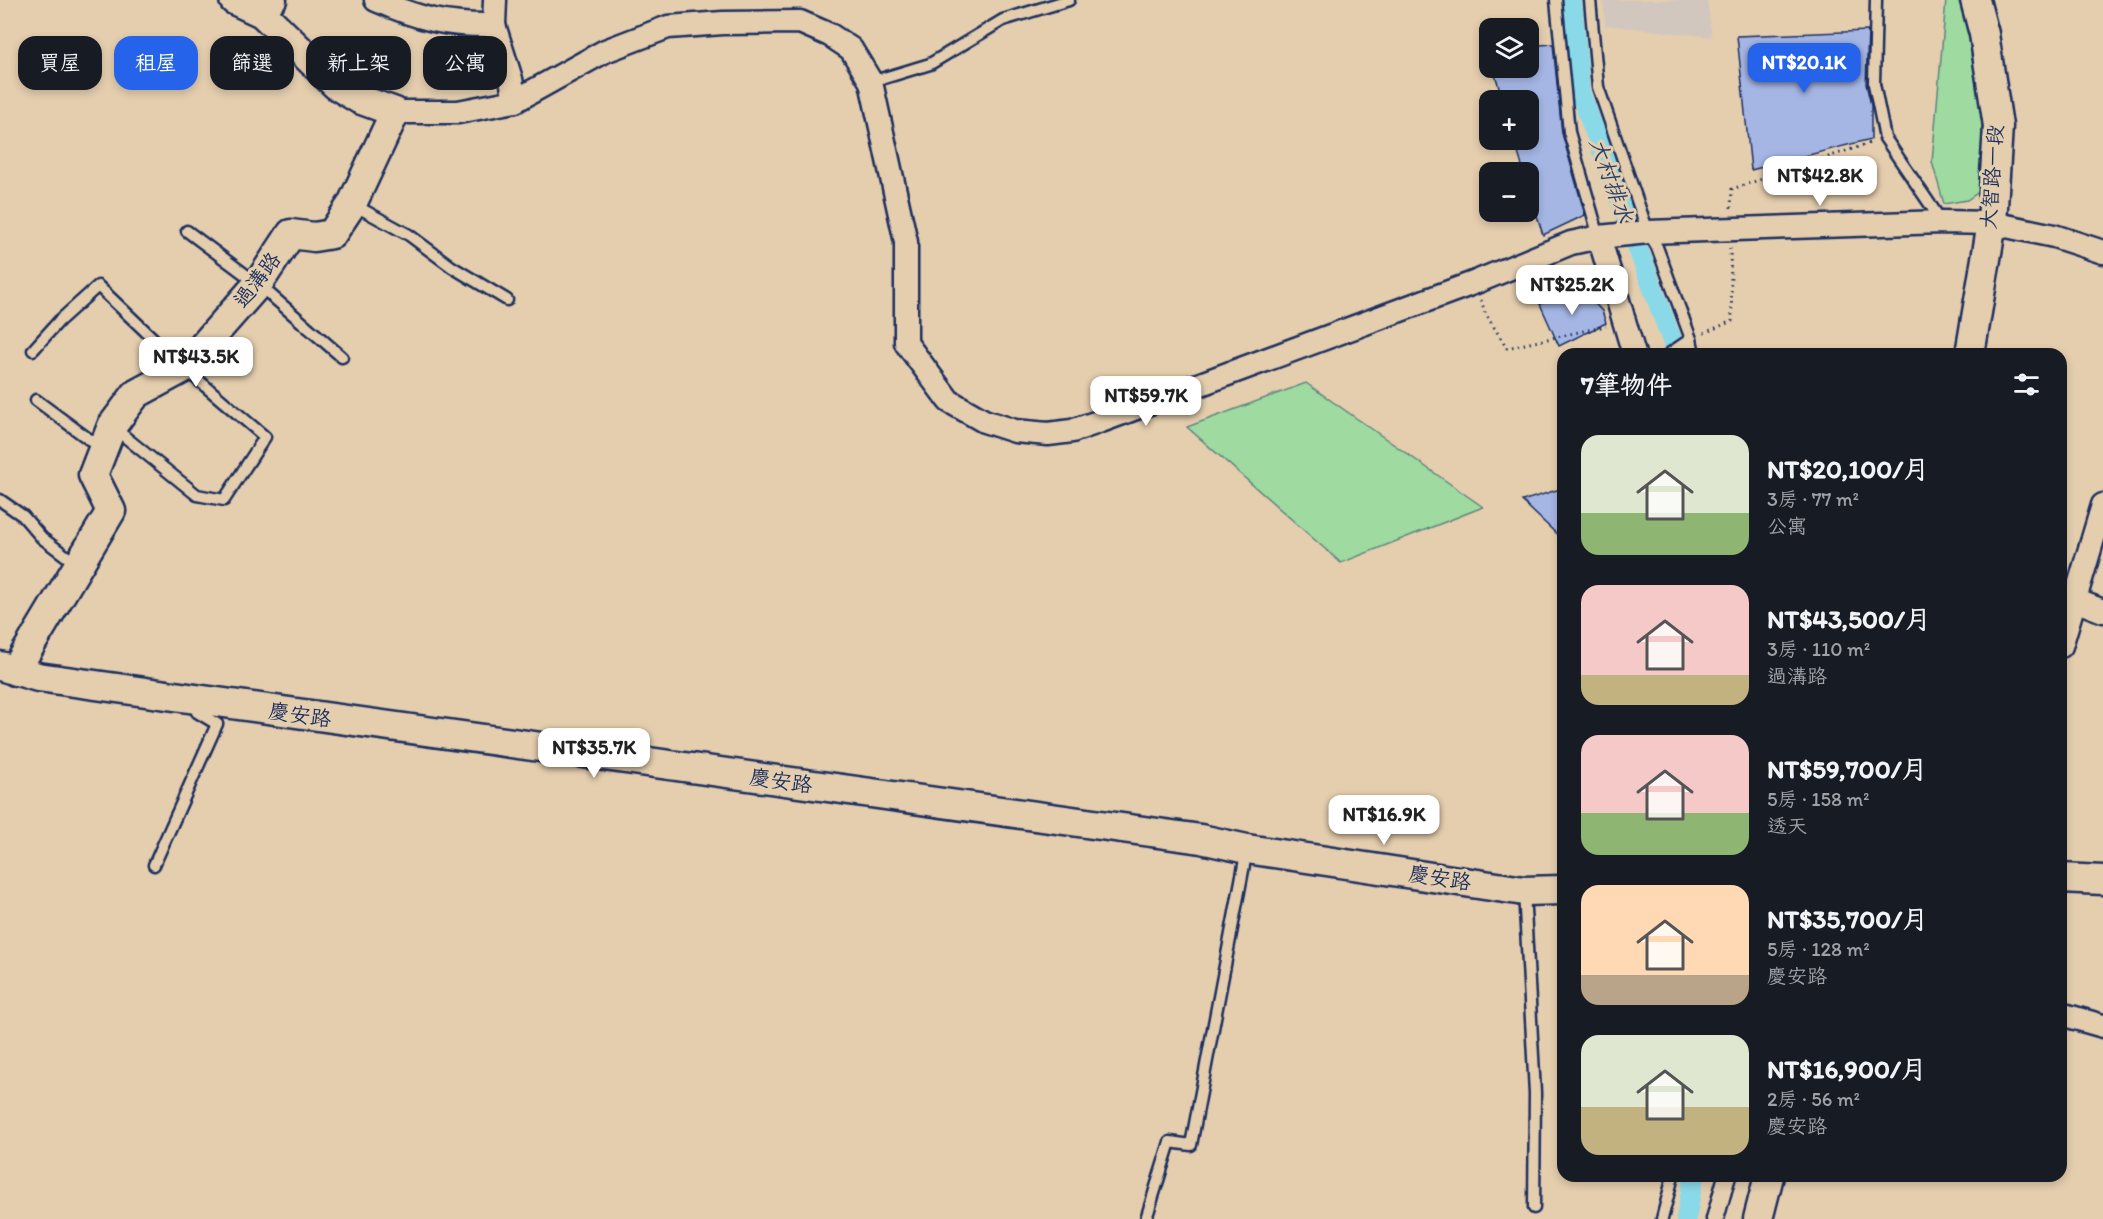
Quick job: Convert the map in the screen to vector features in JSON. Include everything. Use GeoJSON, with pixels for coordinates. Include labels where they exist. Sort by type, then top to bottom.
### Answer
{"type":"FeatureCollection","features":[{"type":"Feature","properties":{"kind":"street"},"geometry":{"type":"LineString","coordinates":[[234,0],[268,7],[336,85],[359,99],[395,112],[458,112],[515,101],[605,51],[668,27],[723,23],[800,22],[830,35],[851,50],[871,82],[906,242],[906,343],[949,401],[984,421],[1015,431],[1048,434],[1072,431],[1476,282],[1571,243],[1599,237],[1648,231],[1942,222],[1992,223],[2054,236],[2103,252]]}},
{"type":"Feature","properties":{"kind":"street"},"geometry":{"type":"LineString","coordinates":[[376,0],[413,8],[459,26],[494,25]]}},
{"type":"Feature","properties":{"kind":"street"},"geometry":{"type":"LineString","coordinates":[[495,0],[494,25],[515,101]]}},
{"type":"Feature","properties":{"kind":"street","name":"大智路一段"},"geometry":{"type":"LineString","coordinates":[[1971,348],[1992,223],[1998,126],[1984,33],[1975,0]]}},
{"type":"Feature","properties":{"kind":"street","name":"過溝路"},"geometry":{"type":"LineString","coordinates":[[7,669],[78,566],[111,512],[93,475],[109,433],[136,394],[184,368],[258,284],[291,234],[314,237],[332,234],[352,204],[395,112]]}},
{"type":"Feature","properties":{"kind":"street"},"geometry":{"type":"LineString","coordinates":[[1599,237],[1632,348]]}},
{"type":"Feature","properties":{"kind":"street"},"geometry":{"type":"LineString","coordinates":[[2103,505],[2068,597],[2103,611]]}},
{"type":"Feature","properties":{"kind":"street","name":"慶安路"},"geometry":{"type":"LineString","coordinates":[[7,669],[38,677],[205,701],[1201,839],[1247,849],[1524,891],[1557,890]]}},
{"type":"Feature","properties":{"kind":"street"},"geometry":{"type":"LineString","coordinates":[[2067,878],[2103,880]]}},
{"type":"Feature","properties":{"kind":"street"},"geometry":{"type":"LineString","coordinates":[[2067,1016],[2103,1026]]}},
{"type":"Feature","properties":{"kind":"street"},"geometry":{"type":"LineString","coordinates":[[1715,1219],[1724,1182]]}},
{"type":"Feature","properties":{"kind":"street"},"geometry":{"type":"LineString","coordinates":[[1758,1219],[1767,1182]]}},
{"type":"Feature","properties":{"kind":"lane"},"geometry":{"type":"LineString","coordinates":[[871,82],[930,64],[1003,20],[1069,0]]}},
{"type":"Feature","properties":{"kind":"lane"},"geometry":{"type":"LineString","coordinates":[[1556,0],[1569,132],[1599,237]]}},
{"type":"Feature","properties":{"kind":"lane"},"geometry":{"type":"LineString","coordinates":[[1590,0],[1598,87],[1648,231],[1657,247],[1693,348]]}},
{"type":"Feature","properties":{"kind":"lane"},"geometry":{"type":"LineString","coordinates":[[1876,0],[1874,84],[1885,138],[1942,222]]}},
{"type":"Feature","properties":{"kind":"lane"},"geometry":{"type":"LineString","coordinates":[[352,204],[409,235],[452,267],[507,300]]}},
{"type":"Feature","properties":{"kind":"lane"},"geometry":{"type":"LineString","coordinates":[[187,231],[258,284],[342,357]]}},
{"type":"Feature","properties":{"kind":"lane"},"geometry":{"type":"LineString","coordinates":[[33,351],[60,321],[98,286],[184,368],[265,437],[224,500],[197,495],[109,433],[90,440],[36,400]]}},
{"type":"Feature","properties":{"kind":"lane"},"geometry":{"type":"LineString","coordinates":[[1678,348],[1691,339]]}},
{"type":"Feature","properties":{"kind":"lane"},"geometry":{"type":"LineString","coordinates":[[0,500],[23,516],[42,538],[78,566]]}},
{"type":"Feature","properties":{"kind":"lane"},"geometry":{"type":"LineString","coordinates":[[154,865],[217,724],[197,712],[205,701]]}},
{"type":"Feature","properties":{"kind":"lane"},"geometry":{"type":"LineString","coordinates":[[1146,1219],[1170,1142],[1191,1145],[1247,849]]}},
{"type":"Feature","properties":{"kind":"lane"},"geometry":{"type":"LineString","coordinates":[[1524,891],[1535,1094],[1534,1208]]}},
{"type":"Feature","properties":{"kind":"lane"},"geometry":{"type":"LineString","coordinates":[[1662,1219],[1671,1182]]}},
{"type":"Feature","properties":{"kind":"path"},"geometry":{"type":"LineString","coordinates":[[1691,339],[1732,321],[1730,230],[1732,189],[1885,138]]}},
{"type":"Feature","properties":{"kind":"path"},"geometry":{"type":"LineString","coordinates":[[1476,282],[1485,313],[1507,348],[1625,321]]}},
{"type":"Feature","properties":{"kind":"shaded area"},"geometry":{"type":"Polygon","coordinates":[[[1603,0],[1707,0],[1712,37],[1605,25],[1603,0]]]}},
{"type":"Feature","properties":{"kind":"green space"},"geometry":{"type":"Polygon","coordinates":[[[1946,0],[1970,0],[1980,31],[1983,189],[1967,200],[1944,204],[1932,162],[1946,0]]]}},
{"type":"Feature","properties":{"kind":"green space"},"geometry":{"type":"Polygon","coordinates":[[[1306,383],[1483,507],[1341,563],[1187,427],[1306,383]]]}},
{"type":"Feature","properties":{"kind":"building"},"geometry":{"type":"Polygon","coordinates":[[[1868,31],[1866,84],[1871,105],[1871,139],[1751,170],[1737,36],[1868,31]]]}},
{"type":"Feature","properties":{"kind":"building"},"geometry":{"type":"Polygon","coordinates":[[[1553,44],[1562,133],[1585,215],[1543,235],[1539,222],[1539,162],[1521,162],[1517,150],[1539,150],[1539,90],[1500,90],[1496,78],[1539,78],[1539,45],[1553,44]]]}},
{"type":"Feature","properties":{"kind":"building"},"geometry":{"type":"Polygon","coordinates":[[[1581,289],[1602,311],[1606,323],[1559,346],[1540,304],[1581,289]]]}},
{"type":"Feature","properties":{"kind":"building"},"geometry":{"type":"Polygon","coordinates":[[[1557,490],[1557,534],[1522,501],[1557,490]]]}},
{"type":"Feature","properties":{"kind":"waterway","name":"大村排水"},"geometry":{"type":"LineString","coordinates":[[1572,0],[1580,92],[1675,348]]}},
{"type":"Feature","properties":{"kind":"waterway","name":"大村排水"},"geometry":{"type":"LineString","coordinates":[[1686,1219],[1693,1182]]}}]}
